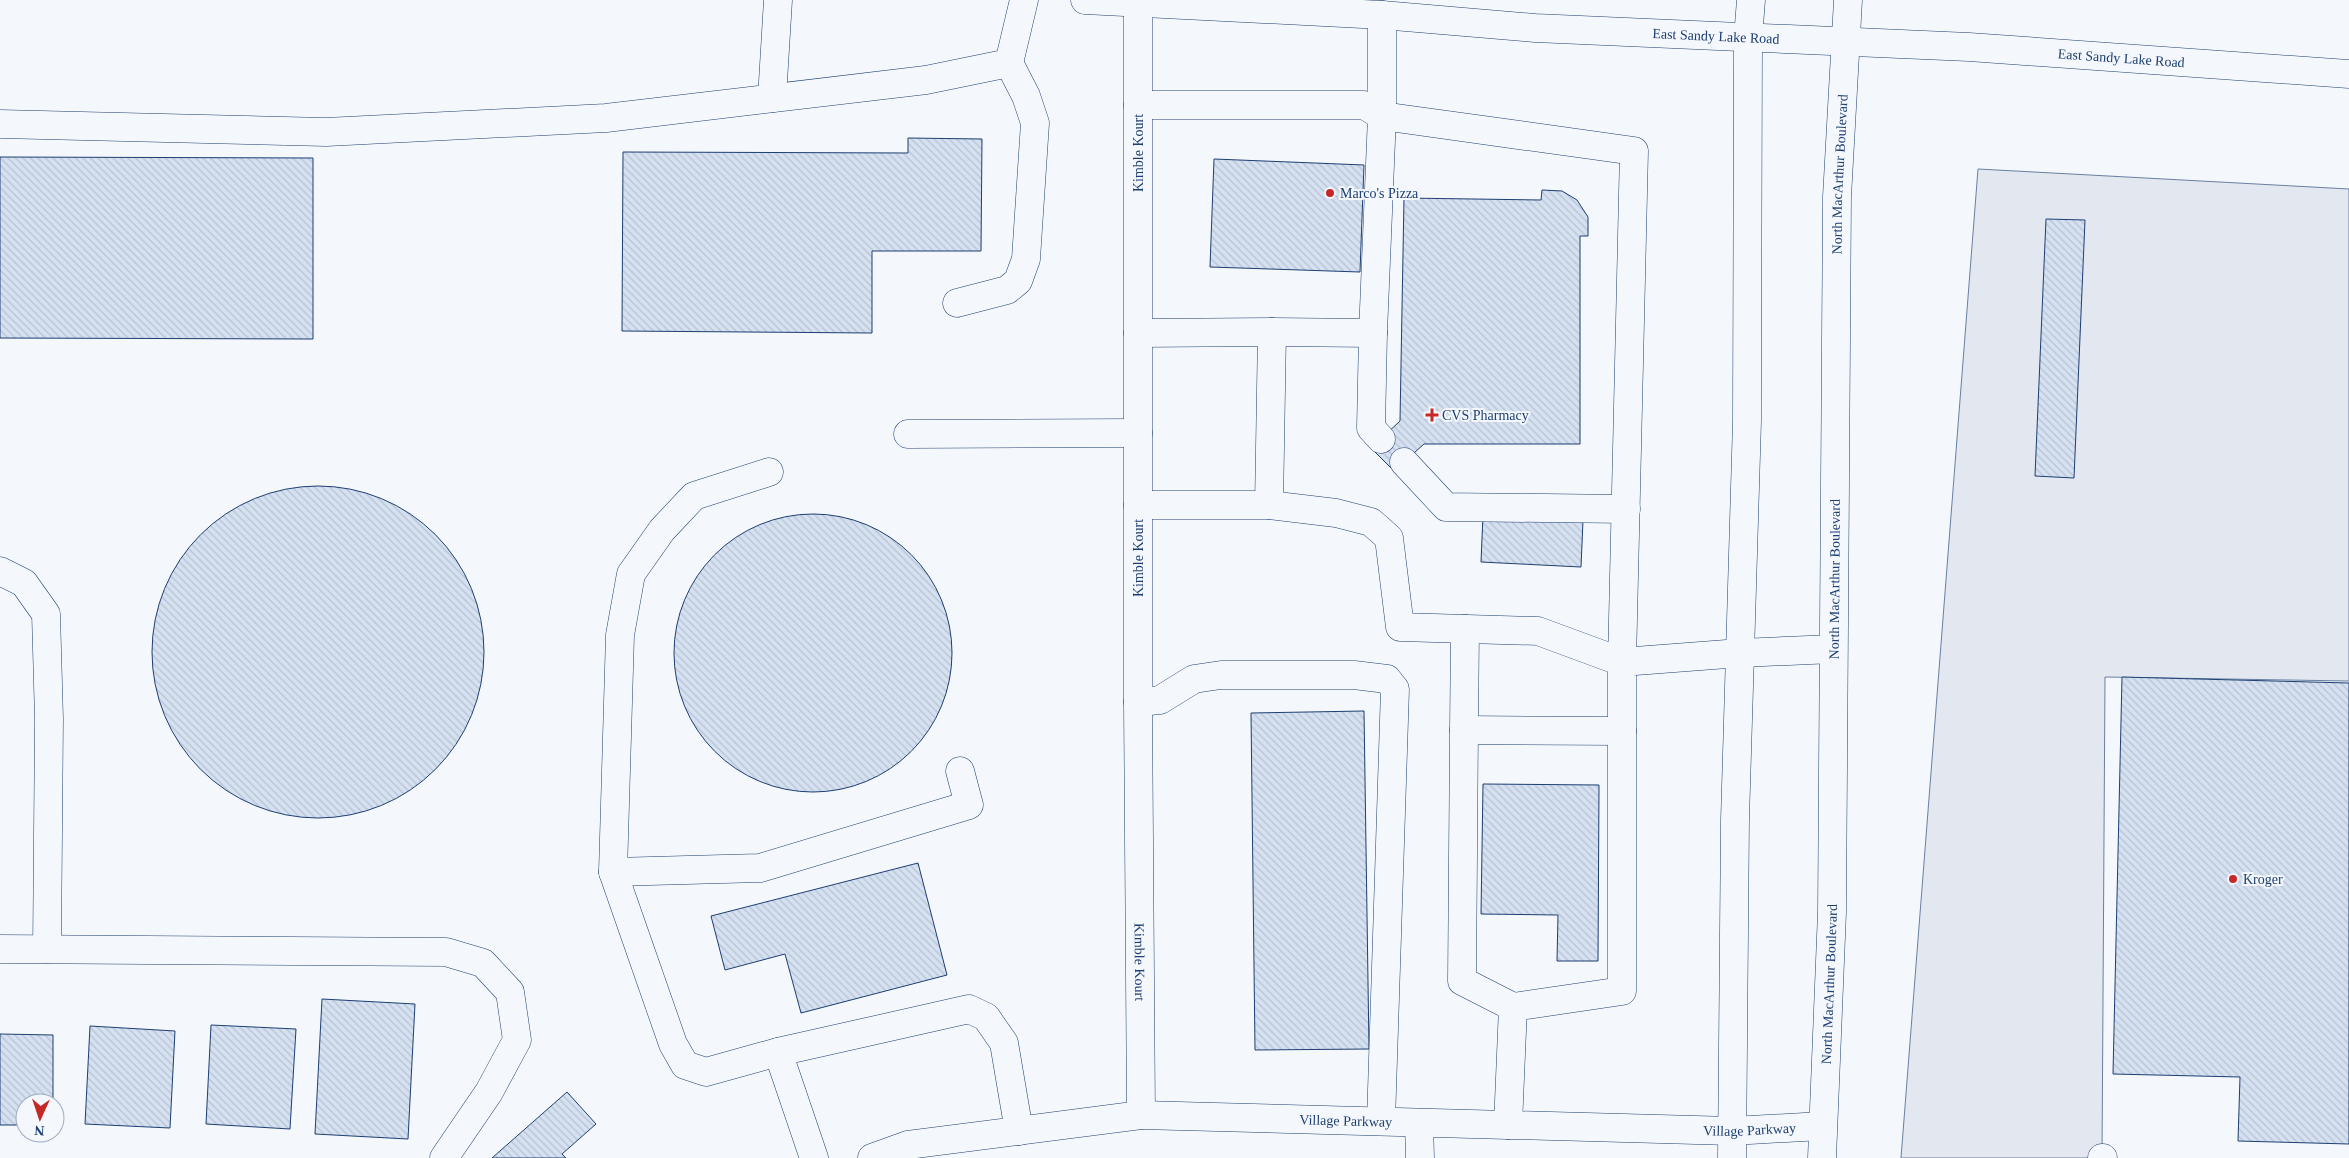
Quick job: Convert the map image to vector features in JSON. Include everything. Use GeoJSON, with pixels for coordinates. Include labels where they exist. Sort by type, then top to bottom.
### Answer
{"type":"FeatureCollection","features":[{"type":"Feature","properties":{"kind":"main road"},"geometry":{"type":"LineString","coordinates":[[772,98],[778,0]]}},
{"type":"Feature","properties":{"kind":"main road"},"geometry":{"type":"LineString","coordinates":[[957,303],[1007,290],[1018,281],[1026,259],[1035,123],[1026,96],[1009,63],[1024,0]]}},
{"type":"Feature","properties":{"kind":"main road","name":"East Sandy Lake Road"},"geometry":{"type":"LineString","coordinates":[[1085,0],[1382,15],[1536,28],[1969,47],[2349,74]]}},
{"type":"Feature","properties":{"kind":"main road"},"geometry":{"type":"LineString","coordinates":[[1732,1158],[1740,653],[1747,422],[1748,38],[1751,0]]}},
{"type":"Feature","properties":{"kind":"main road","name":"North MacArthur Boulevard"},"geometry":{"type":"LineString","coordinates":[[1822,1158],[1832,912],[1837,197],[1848,0]]}},
{"type":"Feature","properties":{"kind":"main road","name":"Kimble Kourt"},"geometry":{"type":"LineString","coordinates":[[1138,2],[1138,702],[1141,1115]]}},
{"type":"Feature","properties":{"kind":"main road"},"geometry":{"type":"LineString","coordinates":[[1381,439],[1371,428],[1372,333],[1382,116],[1382,15]]}},
{"type":"Feature","properties":{"kind":"main road"},"geometry":{"type":"LineString","coordinates":[[0,124],[326,132],[606,118],[926,80],[1009,63]]}},
{"type":"Feature","properties":{"kind":"main road"},"geometry":{"type":"LineString","coordinates":[[1138,105],[1364,105],[1382,116],[1634,151],[1622,662],[1622,991],[1513,1007],[1462,981],[1465,629]]}},
{"type":"Feature","properties":{"kind":"main road"},"geometry":{"type":"LineString","coordinates":[[1269,505],[1272,332]]}},
{"type":"Feature","properties":{"kind":"main road"},"geometry":{"type":"LineString","coordinates":[[1138,333],[1372,333]]}},
{"type":"Feature","properties":{"kind":"main road"},"geometry":{"type":"LineString","coordinates":[[908,434],[1138,433]]}},
{"type":"Feature","properties":{"kind":"main road"},"geometry":{"type":"LineString","coordinates":[[1404,462],[1446,506],[1626,509]]}},
{"type":"Feature","properties":{"kind":"main road"},"geometry":{"type":"LineString","coordinates":[[769,472],[694,496],[662,530],[632,574],[620,635],[613,872],[673,1044],[685,1065],[706,1072],[778,1052],[969,1009],[986,1017],[1004,1043],[1019,1131]]}},
{"type":"Feature","properties":{"kind":"main road"},"geometry":{"type":"LineString","coordinates":[[1138,505],[1269,505],[1336,513],[1371,522],[1389,538],[1400,627],[1538,631],[1622,662],[1740,653],[1833,649]]}},
{"type":"Feature","properties":{"kind":"main road"},"geometry":{"type":"LineString","coordinates":[[0,571],[24,583],[46,614],[49,719],[47,949]]}},
{"type":"Feature","properties":{"kind":"main road"},"geometry":{"type":"LineString","coordinates":[[1138,702],[1160,700],[1194,679],[1221,675],[1354,675],[1387,679],[1395,689],[1381,1121]]}},
{"type":"Feature","properties":{"kind":"main road"},"geometry":{"type":"LineString","coordinates":[[1464,730],[1622,731]]}},
{"type":"Feature","properties":{"kind":"main road"},"geometry":{"type":"LineString","coordinates":[[613,872],[760,868],[969,805],[960,771]]}},
{"type":"Feature","properties":{"kind":"main road"},"geometry":{"type":"LineString","coordinates":[[0,949],[446,952],[483,963],[510,992],[517,1040],[489,1092],[444,1158]]}},
{"type":"Feature","properties":{"kind":"main road"},"geometry":{"type":"LineString","coordinates":[[1508,1125],[1513,1007]]}},
{"type":"Feature","properties":{"kind":"main road"},"geometry":{"type":"LineString","coordinates":[[778,1052],[814,1158]]}},
{"type":"Feature","properties":{"kind":"main road","name":"Village Parkway"},"geometry":{"type":"LineString","coordinates":[[875,1158],[908,1145],[1141,1115],[1732,1131],[1822,1126]]}},
{"type":"Feature","properties":{"kind":"main road"},"geometry":{"type":"LineString","coordinates":[[1419,1123],[1420,1158]]}},
{"type":"Feature","properties":{"kind":"shaded area"},"geometry":{"type":"Polygon","coordinates":[[[1978,169],[2349,189],[2349,681],[2105,677],[2102,1158],[1901,1158],[1978,169]]]}},
{"type":"Feature","properties":{"kind":"building"},"geometry":{"type":"Polygon","coordinates":[[[908,138],[982,139],[981,251],[872,251],[872,333],[622,331],[623,152],[908,153],[908,138]]]}},
{"type":"Feature","properties":{"kind":"building"},"geometry":{"type":"Polygon","coordinates":[[[0,157],[313,158],[313,339],[0,338],[0,157]]]}},
{"type":"Feature","properties":{"kind":"building"},"geometry":{"type":"Polygon","coordinates":[[[1214,159],[1364,165],[1360,272],[1210,267],[1214,159]]]}},
{"type":"Feature","properties":{"kind":"building","name":"CVS Pharmacy"},"geometry":{"type":"Polygon","coordinates":[[[1542,190],[1562,191],[1577,200],[1588,217],[1588,236],[1580,236],[1580,444],[1424,444],[1394,471],[1371,448],[1400,421],[1404,198],[1541,200],[1542,190]]]}},
{"type":"Feature","properties":{"kind":"building"},"geometry":{"type":"Polygon","coordinates":[[[2046,219],[2085,220],[2074,478],[2035,476],[2046,219]]]}},
{"type":"Feature","properties":{"kind":"building"},"geometry":{"type":"Polygon","coordinates":[[[318,486],[366,493],[381,499],[410,514],[435,535],[456,560],[471,589],[477,604],[484,652],[477,700],[471,715],[456,744],[435,769],[410,790],[381,805],[366,811],[318,818],[270,811],[255,805],[226,790],[201,769],[180,744],[165,715],[159,700],[152,652],[159,604],[165,589],[180,560],[201,535],[226,514],[255,499],[270,493],[318,486]]]}},
{"type":"Feature","properties":{"kind":"building"},"geometry":{"type":"Polygon","coordinates":[[[813,514],[853,520],[879,530],[901,545],[921,565],[936,587],[942,600],[949,626],[952,653],[946,693],[936,719],[921,741],[901,761],[879,776],[866,782],[840,789],[813,792],[773,786],[747,776],[725,761],[705,741],[690,719],[684,706],[677,680],[674,653],[680,613],[690,587],[705,565],[725,545],[747,530],[760,524],[786,517],[813,514]]]}},
{"type":"Feature","properties":{"kind":"building"},"geometry":{"type":"Polygon","coordinates":[[[1483,515],[1583,520],[1581,567],[1481,562],[1483,515]]]}},
{"type":"Feature","properties":{"kind":"building","name":"Kroger"},"geometry":{"type":"Polygon","coordinates":[[[2122,677],[2349,683],[2349,1144],[2238,1141],[2240,1077],[2113,1074],[2122,677]]]}},
{"type":"Feature","properties":{"kind":"building"},"geometry":{"type":"Polygon","coordinates":[[[1364,711],[1369,1049],[1255,1050],[1251,713],[1364,711]]]}},
{"type":"Feature","properties":{"kind":"building"},"geometry":{"type":"Polygon","coordinates":[[[1483,784],[1599,785],[1598,961],[1557,961],[1558,915],[1481,914],[1483,784]]]}},
{"type":"Feature","properties":{"kind":"building"},"geometry":{"type":"Polygon","coordinates":[[[918,863],[947,975],[801,1013],[785,954],[725,970],[711,916],[918,863]]]}},
{"type":"Feature","properties":{"kind":"building"},"geometry":{"type":"Polygon","coordinates":[[[322,999],[415,1004],[408,1139],[315,1134],[322,999]]]}},
{"type":"Feature","properties":{"kind":"building"},"geometry":{"type":"Polygon","coordinates":[[[211,1025],[296,1029],[290,1129],[206,1124],[211,1025]]]}},
{"type":"Feature","properties":{"kind":"building"},"geometry":{"type":"Polygon","coordinates":[[[90,1026],[175,1031],[170,1128],[85,1124],[90,1026]]]}},
{"type":"Feature","properties":{"kind":"building"},"geometry":{"type":"Polygon","coordinates":[[[0,1034],[53,1035],[53,1093],[15,1093],[15,1125],[0,1125],[0,1034]]]}},
{"type":"Feature","properties":{"kind":"building"},"geometry":{"type":"Polygon","coordinates":[[[567,1092],[596,1124],[562,1154],[566,1158],[492,1158],[567,1092]]]}},
{"type":"Feature","properties":{"kind":"place","name":"Marco's Pizza"},"geometry":{"type":"Point","coordinates":[1330,193]}},
{"type":"Feature","properties":{"kind":"place","name":"CVS Pharmacy"},"geometry":{"type":"Point","coordinates":[1432,415]}},
{"type":"Feature","properties":{"kind":"place","name":"Kroger"},"geometry":{"type":"Point","coordinates":[2233,879]}}]}
